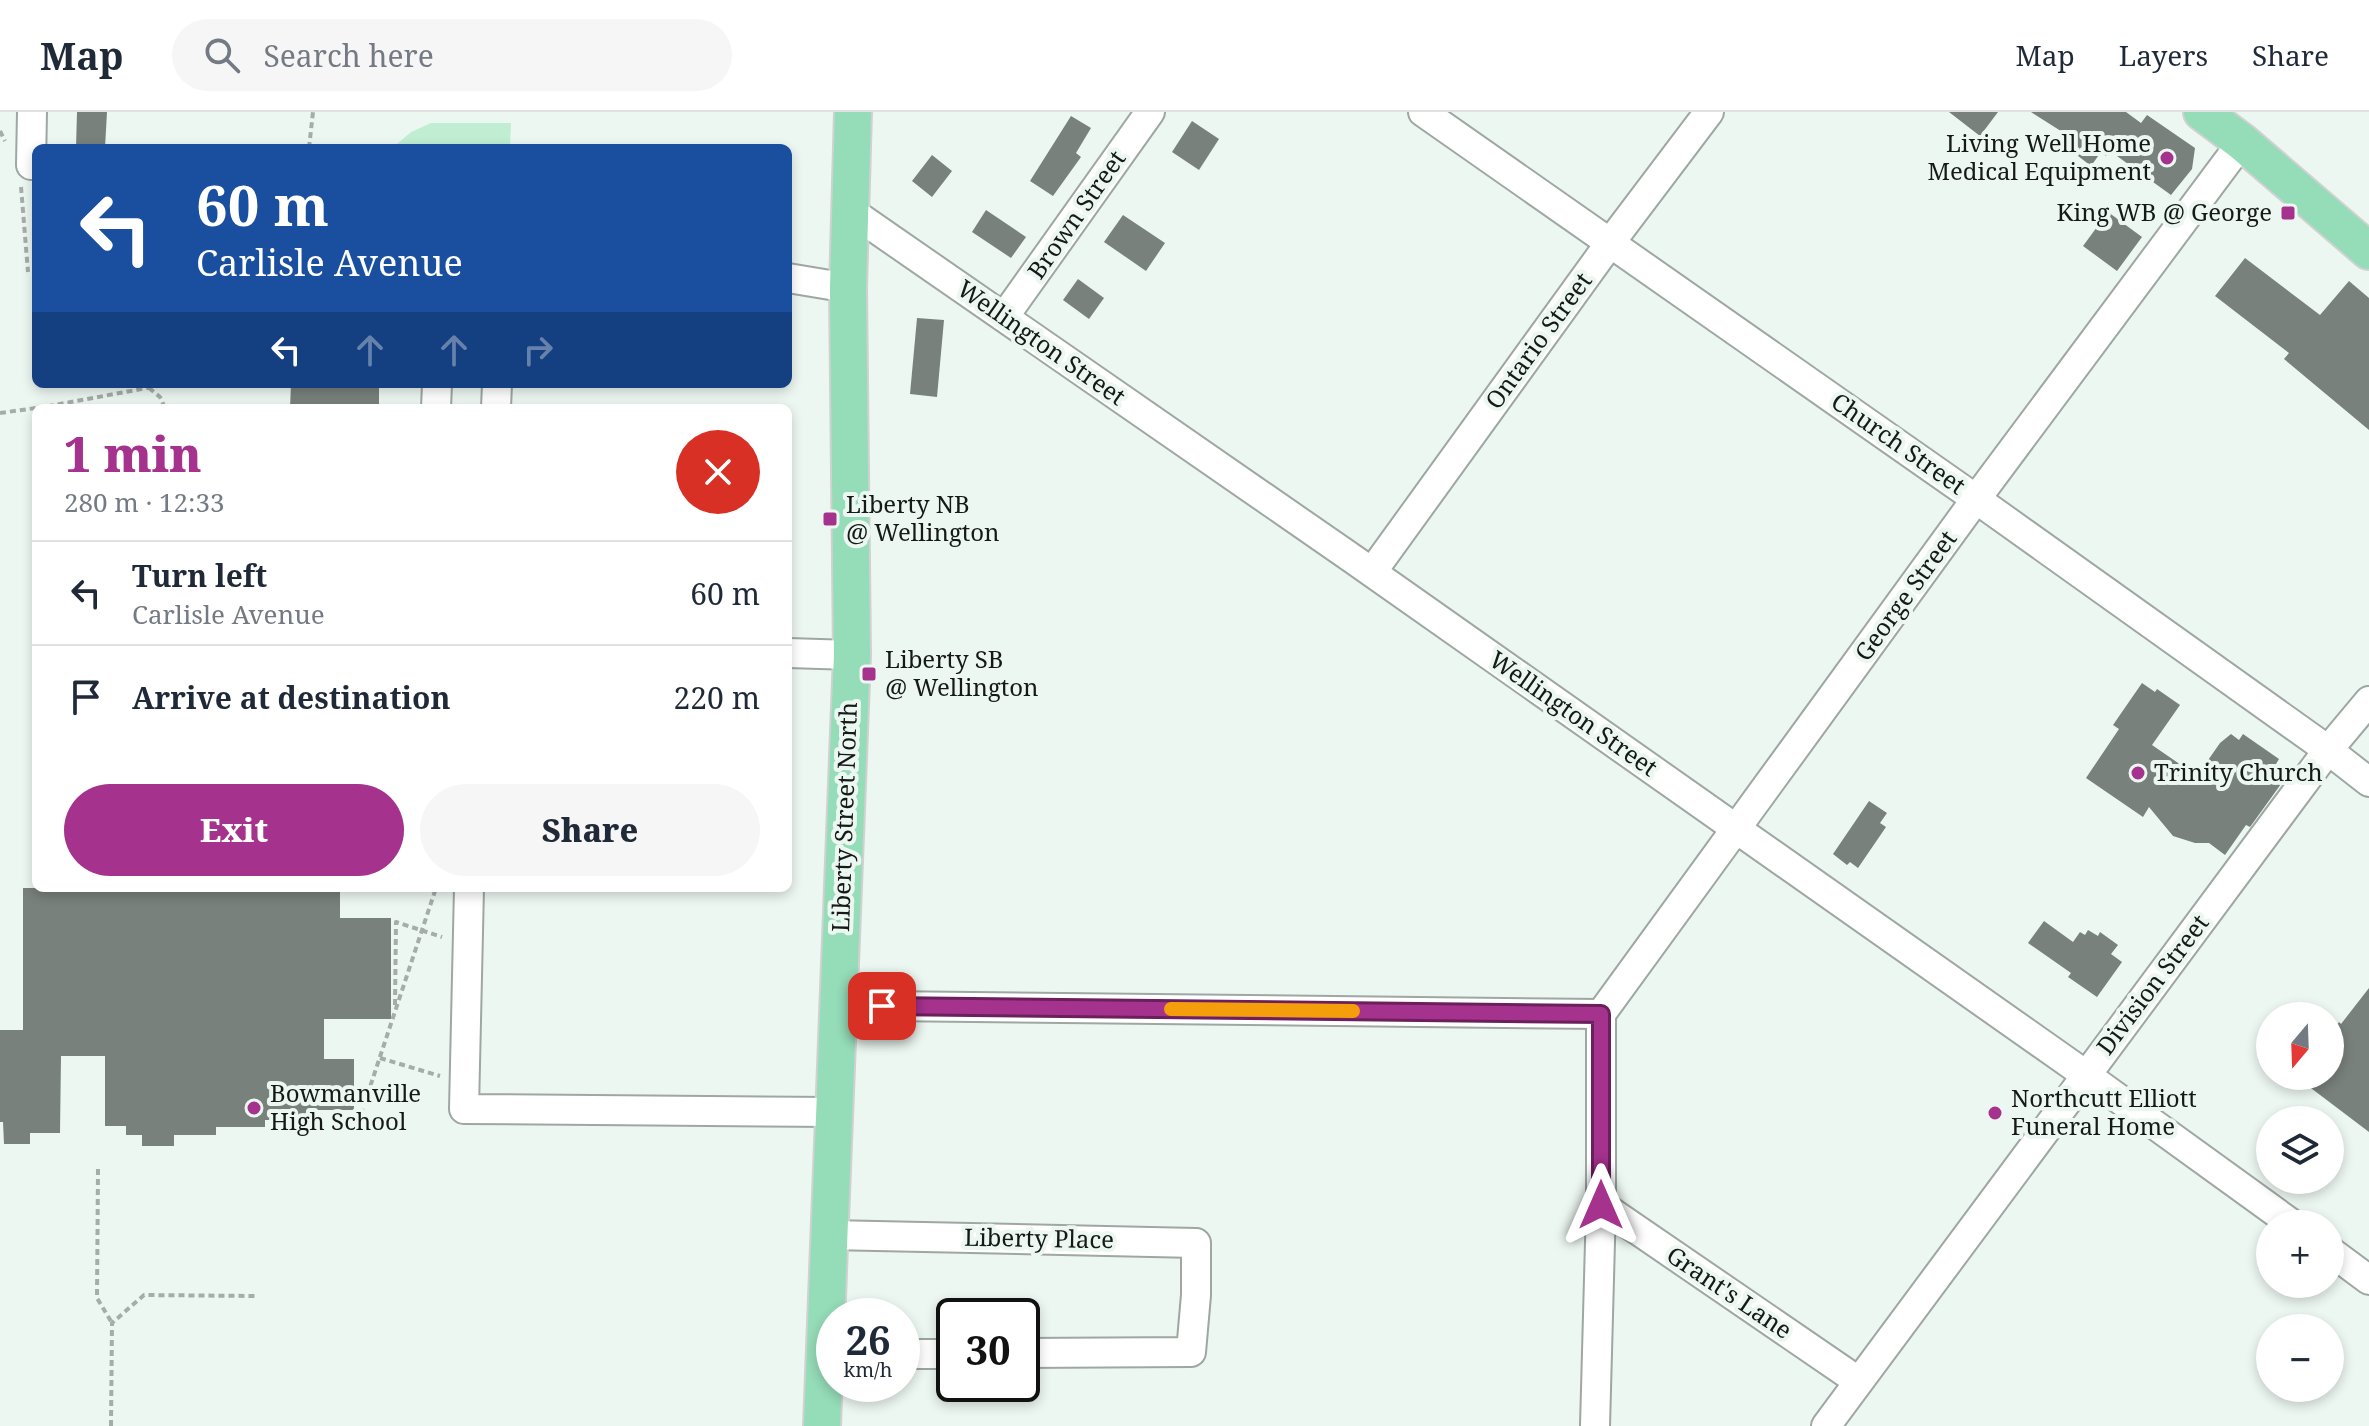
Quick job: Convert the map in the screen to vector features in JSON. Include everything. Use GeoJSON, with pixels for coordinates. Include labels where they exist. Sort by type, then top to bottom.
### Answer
{"type":"FeatureCollection","features":[{"type":"Feature","properties":{"kind":"main road","name":"Liberty Street North"},"geometry":{"type":"LineString","coordinates":[[829,1298],[833,1112],[852,655],[848,288],[853,112]]}},
{"type":"Feature","properties":{"kind":"main road"},"geometry":{"type":"LineString","coordinates":[[2202,112],[2242,142],[2369,251]]}},
{"type":"Feature","properties":{"kind":"main road","name":"Liberty Street North"},"geometry":{"type":"LineString","coordinates":[[822,1426],[824,1402]]}},
{"type":"Feature","properties":{"kind":"street"},"geometry":{"type":"LineString","coordinates":[[26,173],[32,112]]}},
{"type":"Feature","properties":{"kind":"street","name":"Brown Street"},"geometry":{"type":"LineString","coordinates":[[1004,317],[1150,112]]}},
{"type":"Feature","properties":{"kind":"street","name":"Church Street"},"geometry":{"type":"LineString","coordinates":[[1423,112],[1976,499],[2369,782]]}},
{"type":"Feature","properties":{"kind":"street","name":"Ontario Street"},"geometry":{"type":"LineString","coordinates":[[1372,572],[1610,243],[1709,112]]}},
{"type":"Feature","properties":{"kind":"street","name":"George Street"},"geometry":{"type":"LineString","coordinates":[[1601,1014],[1976,499],[2242,142]]}},
{"type":"Feature","properties":{"kind":"street","name":"Wellington Street"},"geometry":{"type":"LineString","coordinates":[[849,210],[1372,572],[2273,1210]]}},
{"type":"Feature","properties":{"kind":"street"},"geometry":{"type":"LineString","coordinates":[[792,279],[848,288]]}},
{"type":"Feature","properties":{"kind":"street"},"geometry":{"type":"LineString","coordinates":[[792,653],[852,655]]}},
{"type":"Feature","properties":{"kind":"street","name":"Division Street"},"geometry":{"type":"LineString","coordinates":[[1826,1426],[2328,750],[2369,701]]}},
{"type":"Feature","properties":{"kind":"street"},"geometry":{"type":"LineString","coordinates":[[469,892],[464,1109],[833,1112]]}},
{"type":"Feature","properties":{"kind":"street"},"geometry":{"type":"LineString","coordinates":[[837,1007],[1601,1014],[1601,1205],[1595,1426]]}},
{"type":"Feature","properties":{"kind":"street","name":"Grant's Lane"},"geometry":{"type":"LineString","coordinates":[[1601,1205],[1858,1381]]}},
{"type":"Feature","properties":{"kind":"street","name":"Liberty Place"},"geometry":{"type":"LineString","coordinates":[[829,1235],[1196,1243],[1191,1352],[1040,1353]]}},
{"type":"Feature","properties":{"kind":"street"},"geometry":{"type":"LineString","coordinates":[[2344,1261],[2369,1280]]}},
{"type":"Feature","properties":{"kind":"path"},"geometry":{"type":"LineString","coordinates":[[309,144],[313,112]]}},
{"type":"Feature","properties":{"kind":"path"},"geometry":{"type":"LineString","coordinates":[[0,131],[6,144]]}},
{"type":"Feature","properties":{"kind":"path"},"geometry":{"type":"LineString","coordinates":[[26,173],[28,272]]}},
{"type":"Feature","properties":{"kind":"path"},"geometry":{"type":"LineString","coordinates":[[59,404],[149,388],[163,404]]}},
{"type":"Feature","properties":{"kind":"path"},"geometry":{"type":"LineString","coordinates":[[0,413],[32,409]]}},
{"type":"Feature","properties":{"kind":"path"},"geometry":{"type":"LineString","coordinates":[[361,1114],[435,892]]}},
{"type":"Feature","properties":{"kind":"path"},"geometry":{"type":"LineString","coordinates":[[395,1011],[396,922],[468,945]]}},
{"type":"Feature","properties":{"kind":"path"},"geometry":{"type":"LineString","coordinates":[[380,1058],[465,1084]]}},
{"type":"Feature","properties":{"kind":"path"},"geometry":{"type":"LineString","coordinates":[[98,1169],[97,1298],[112,1323],[111,1426]]}},
{"type":"Feature","properties":{"kind":"path"},"geometry":{"type":"LineString","coordinates":[[112,1323],[144,1295],[256,1296]]}},
{"type":"Feature","properties":{"kind":"green space"},"geometry":{"type":"Polygon","coordinates":[[[431,123],[511,123],[510,144],[397,144],[411,132],[431,123]]]}},
{"type":"Feature","properties":{"kind":"building"},"geometry":{"type":"Polygon","coordinates":[[[77,112],[107,112],[105,144],[76,144],[77,112]]]}},
{"type":"Feature","properties":{"kind":"building"},"geometry":{"type":"Polygon","coordinates":[[[1949,112],[1998,112],[1980,136],[1949,112]]]}},
{"type":"Feature","properties":{"kind":"building"},"geometry":{"type":"Polygon","coordinates":[[[2031,112],[2126,112],[2141,123],[2147,115],[2195,148],[2192,169],[2171,195],[2110,151],[2106,156],[2101,152],[2091,166],[2069,149],[2075,140],[2031,112]]]}},
{"type":"Feature","properties":{"kind":"building"},"geometry":{"type":"Polygon","coordinates":[[[1071,116],[1091,128],[1076,153],[1081,157],[1053,196],[1030,181],[1071,116]]]}},
{"type":"Feature","properties":{"kind":"building"},"geometry":{"type":"Polygon","coordinates":[[[1192,121],[1219,139],[1199,170],[1172,152],[1192,121]]]}},
{"type":"Feature","properties":{"kind":"building"},"geometry":{"type":"Polygon","coordinates":[[[932,155],[952,171],[932,197],[912,181],[932,155]]]}},
{"type":"Feature","properties":{"kind":"building"},"geometry":{"type":"Polygon","coordinates":[[[986,210],[1026,237],[1011,258],[972,232],[986,210]]]}},
{"type":"Feature","properties":{"kind":"building"},"geometry":{"type":"Polygon","coordinates":[[[2108,212],[2142,237],[2117,271],[2083,246],[2108,212]]]}},
{"type":"Feature","properties":{"kind":"building"},"geometry":{"type":"Polygon","coordinates":[[[1123,215],[1165,243],[1146,271],[1104,242],[1123,215]]]}},
{"type":"Feature","properties":{"kind":"building"},"geometry":{"type":"Polygon","coordinates":[[[2245,258],[2320,315],[2349,281],[2369,298],[2369,430],[2284,359],[2289,353],[2215,296],[2245,258]]]}},
{"type":"Feature","properties":{"kind":"building"},"geometry":{"type":"Polygon","coordinates":[[[1078,279],[1104,298],[1089,319],[1063,300],[1078,279]]]}},
{"type":"Feature","properties":{"kind":"building"},"geometry":{"type":"Polygon","coordinates":[[[917,318],[944,320],[937,397],[910,394],[917,318]]]}},
{"type":"Feature","properties":{"kind":"building"},"geometry":{"type":"Polygon","coordinates":[[[291,388],[379,388],[379,404],[290,404],[291,388]]]}},
{"type":"Feature","properties":{"kind":"building","name":"Trinity Church"},"geometry":{"type":"Polygon","coordinates":[[[2142,683],[2180,705],[2152,745],[2197,776],[2220,743],[2231,734],[2239,740],[2243,734],[2279,759],[2273,769],[2281,784],[2225,855],[2209,843],[2195,843],[2173,836],[2149,807],[2143,817],[2086,778],[2119,729],[2113,725],[2142,683]]]}},
{"type":"Feature","properties":{"kind":"building"},"geometry":{"type":"Polygon","coordinates":[[[1869,801],[1887,813],[1880,823],[1886,827],[1858,868],[1850,862],[1847,865],[1833,854],[1869,801]]]}},
{"type":"Feature","properties":{"kind":"building"},"geometry":{"type":"Polygon","coordinates":[[[23,888],[32,888],[32,892],[340,892],[340,918],[391,918],[391,1019],[324,1019],[324,1059],[354,1059],[354,1110],[309,1110],[309,1120],[265,1120],[265,1127],[216,1127],[216,1135],[174,1135],[174,1146],[142,1146],[142,1135],[126,1135],[126,1126],[105,1126],[105,1056],[61,1056],[60,1133],[30,1133],[30,1144],[4,1144],[3,1122],[0,1122],[0,1030],[23,1030],[23,888]]]}},
{"type":"Feature","properties":{"kind":"building"},"geometry":{"type":"Polygon","coordinates":[[[2044,921],[2073,942],[2080,932],[2085,935],[2088,930],[2098,936],[2100,932],[2118,945],[2111,954],[2122,962],[2097,997],[2068,977],[2071,973],[2028,943],[2044,921]]]}},
{"type":"Feature","properties":{"kind":"building"},"geometry":{"type":"Polygon","coordinates":[[[2369,988],[2369,1132],[2344,1113],[2344,1106],[2335,1106],[2314,1090],[2344,1090],[2344,1020],[2369,988]]]}},
{"type":"Feature","properties":{"kind":"slow traffic"},"geometry":{"type":"LineString","coordinates":[[1171,1009],[1353,1011]]}},
{"type":"Feature","properties":{"kind":"place","name":"Living Well Home Medical Equipment"},"geometry":{"type":"Point","coordinates":[2167,158]}},
{"type":"Feature","properties":{"kind":"place","name":"King WB @ George"},"geometry":{"type":"Point","coordinates":[2288,213]}},
{"type":"Feature","properties":{"kind":"place","name":"Liberty NB @ Wellington"},"geometry":{"type":"Point","coordinates":[830,519]}},
{"type":"Feature","properties":{"kind":"place","name":"Liberty SB @ Wellington"},"geometry":{"type":"Point","coordinates":[869,674]}},
{"type":"Feature","properties":{"kind":"place","name":"Trinity Church"},"geometry":{"type":"Point","coordinates":[2138,773]}},
{"type":"Feature","properties":{"kind":"place","name":"Bowmanville High School"},"geometry":{"type":"Point","coordinates":[254,1108]}},
{"type":"Feature","properties":{"kind":"place","name":"Northcutt Elliott Funeral Home"},"geometry":{"type":"Point","coordinates":[1995,1113]}},
{"type":"Feature","properties":{"kind":"route"},"geometry":{"type":"LineString","coordinates":[[882,1006],[1601,1014],[1601,1205]]}}]}
